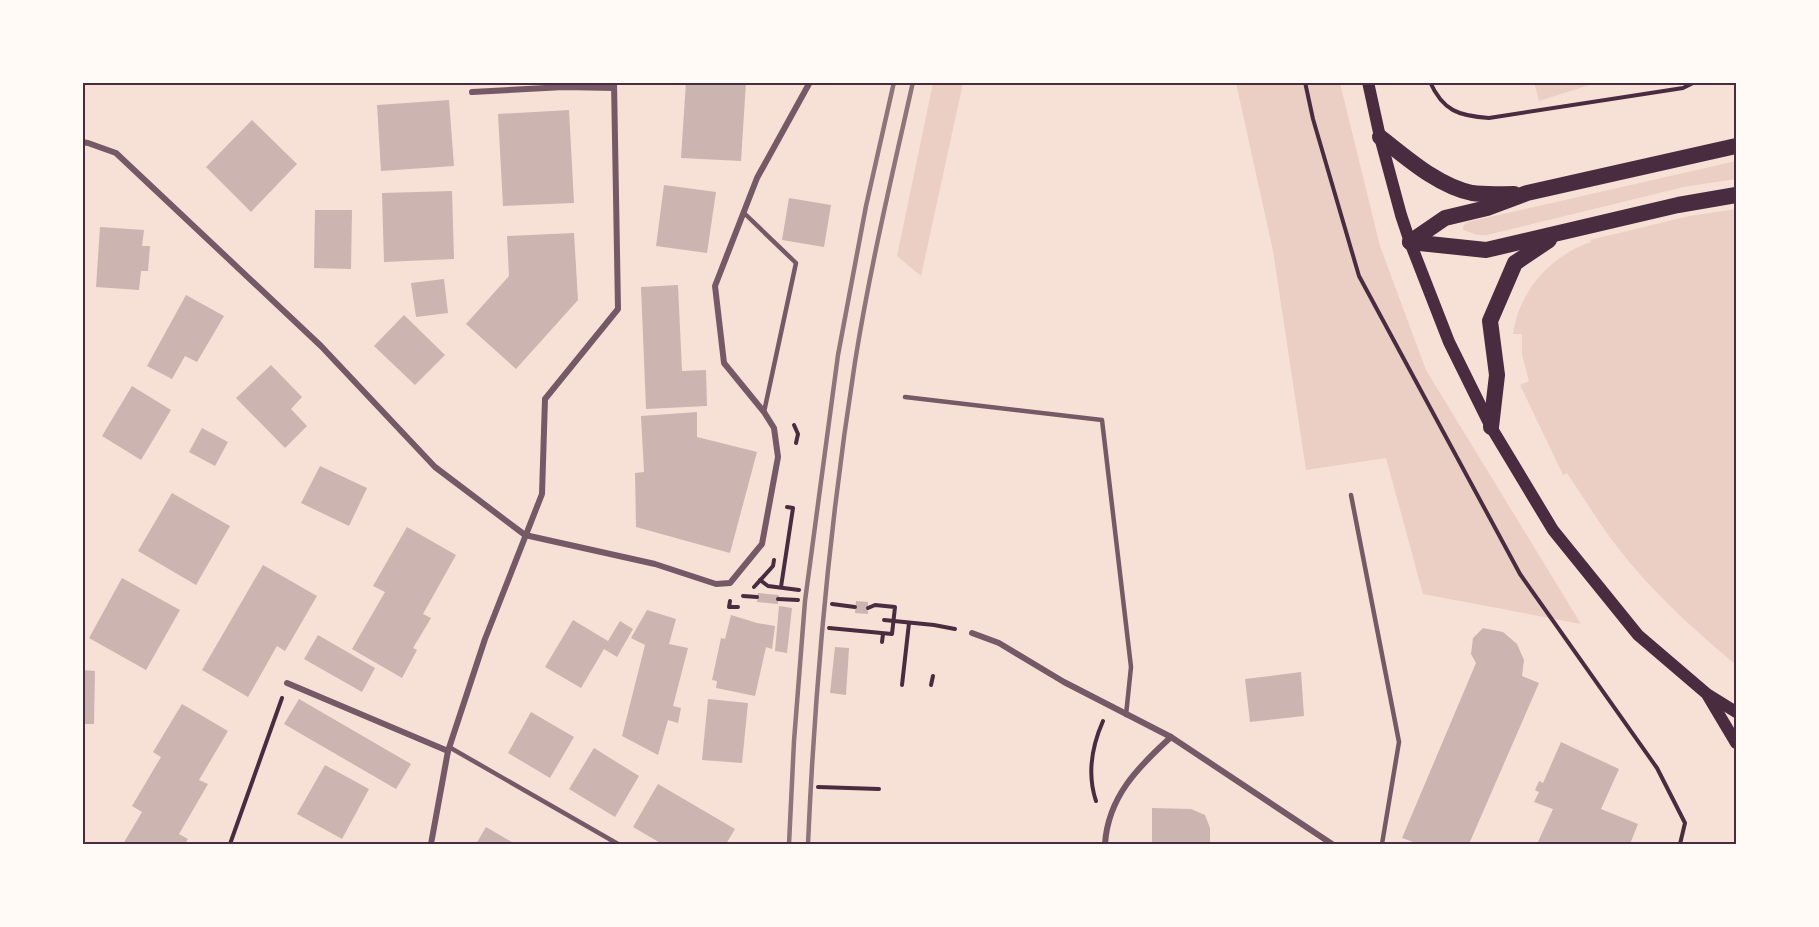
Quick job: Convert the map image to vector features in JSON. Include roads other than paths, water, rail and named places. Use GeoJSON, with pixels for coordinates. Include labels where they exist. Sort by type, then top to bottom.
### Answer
{"type":"FeatureCollection","features":[{"type":"Feature","properties":{"kind":"highway"},"geometry":{"type":"LineString","coordinates":[[1380,137],[1425,170],[1457,189],[1487,194],[1527,193]]}},
{"type":"Feature","properties":{"kind":"highway"},"geometry":{"type":"LineString","coordinates":[[1410,242],[1445,218],[1487,208],[1527,193],[1737,146]]}},
{"type":"Feature","properties":{"kind":"highway"},"geometry":{"type":"LineString","coordinates":[[1410,242],[1486,250],[1678,205],[1737,195]]}},
{"type":"Feature","properties":{"kind":"highway"},"geometry":{"type":"LineString","coordinates":[[1491,428],[1497,375],[1490,321],[1515,263],[1560,233]]}},
{"type":"Feature","properties":{"kind":"main road"},"geometry":{"type":"LineString","coordinates":[[1368,82],[1380,137],[1410,242],[1449,342],[1491,428],[1553,530],[1638,635],[1707,694],[1737,712]]}},
{"type":"Feature","properties":{"kind":"main road"},"geometry":{"type":"LineString","coordinates":[[1707,694],[1737,743]]}},
{"type":"Feature","properties":{"kind":"street"},"geometry":{"type":"LineString","coordinates":[[82,142],[116,153],[321,346],[435,467],[525,536],[656,564],[716,584],[730,583],[762,544],[778,457],[774,428],[764,412],[724,363],[715,286],[758,178],[810,82]]}},
{"type":"Feature","properties":{"kind":"street"},"geometry":{"type":"LineString","coordinates":[[431,844],[448,749],[485,639],[542,494],[545,399],[618,309],[614,85],[472,92]]}},
{"type":"Feature","properties":{"kind":"street"},"geometry":{"type":"LineString","coordinates":[[972,633],[999,643],[1064,682],[1171,737],[1332,844]]}},
{"type":"Feature","properties":{"kind":"street"},"geometry":{"type":"LineString","coordinates":[[287,683],[448,749]]}},
{"type":"Feature","properties":{"kind":"street"},"geometry":{"type":"LineString","coordinates":[[1105,844],[1106,830],[1119,796],[1139,766],[1171,737]]}},
{"type":"Feature","properties":{"kind":"lane"},"geometry":{"type":"LineString","coordinates":[[744,213],[796,263],[764,412]]}},
{"type":"Feature","properties":{"kind":"lane"},"geometry":{"type":"LineString","coordinates":[[905,397],[1102,420],[1131,667],[1126,715]]}},
{"type":"Feature","properties":{"kind":"lane"},"geometry":{"type":"LineString","coordinates":[[1351,495],[1399,742],[1382,844]]}},
{"type":"Feature","properties":{"kind":"lane"},"geometry":{"type":"LineString","coordinates":[[448,749],[618,844]]}},
{"type":"Feature","properties":{"kind":"railway"},"geometry":{"type":"LineString","coordinates":[[789,844],[805,601],[838,355],[866,206],[894,82]]}},
{"type":"Feature","properties":{"kind":"railway"},"geometry":{"type":"LineString","coordinates":[[808,844],[825,603],[846,422],[867,292],[913,82]]}}]}
